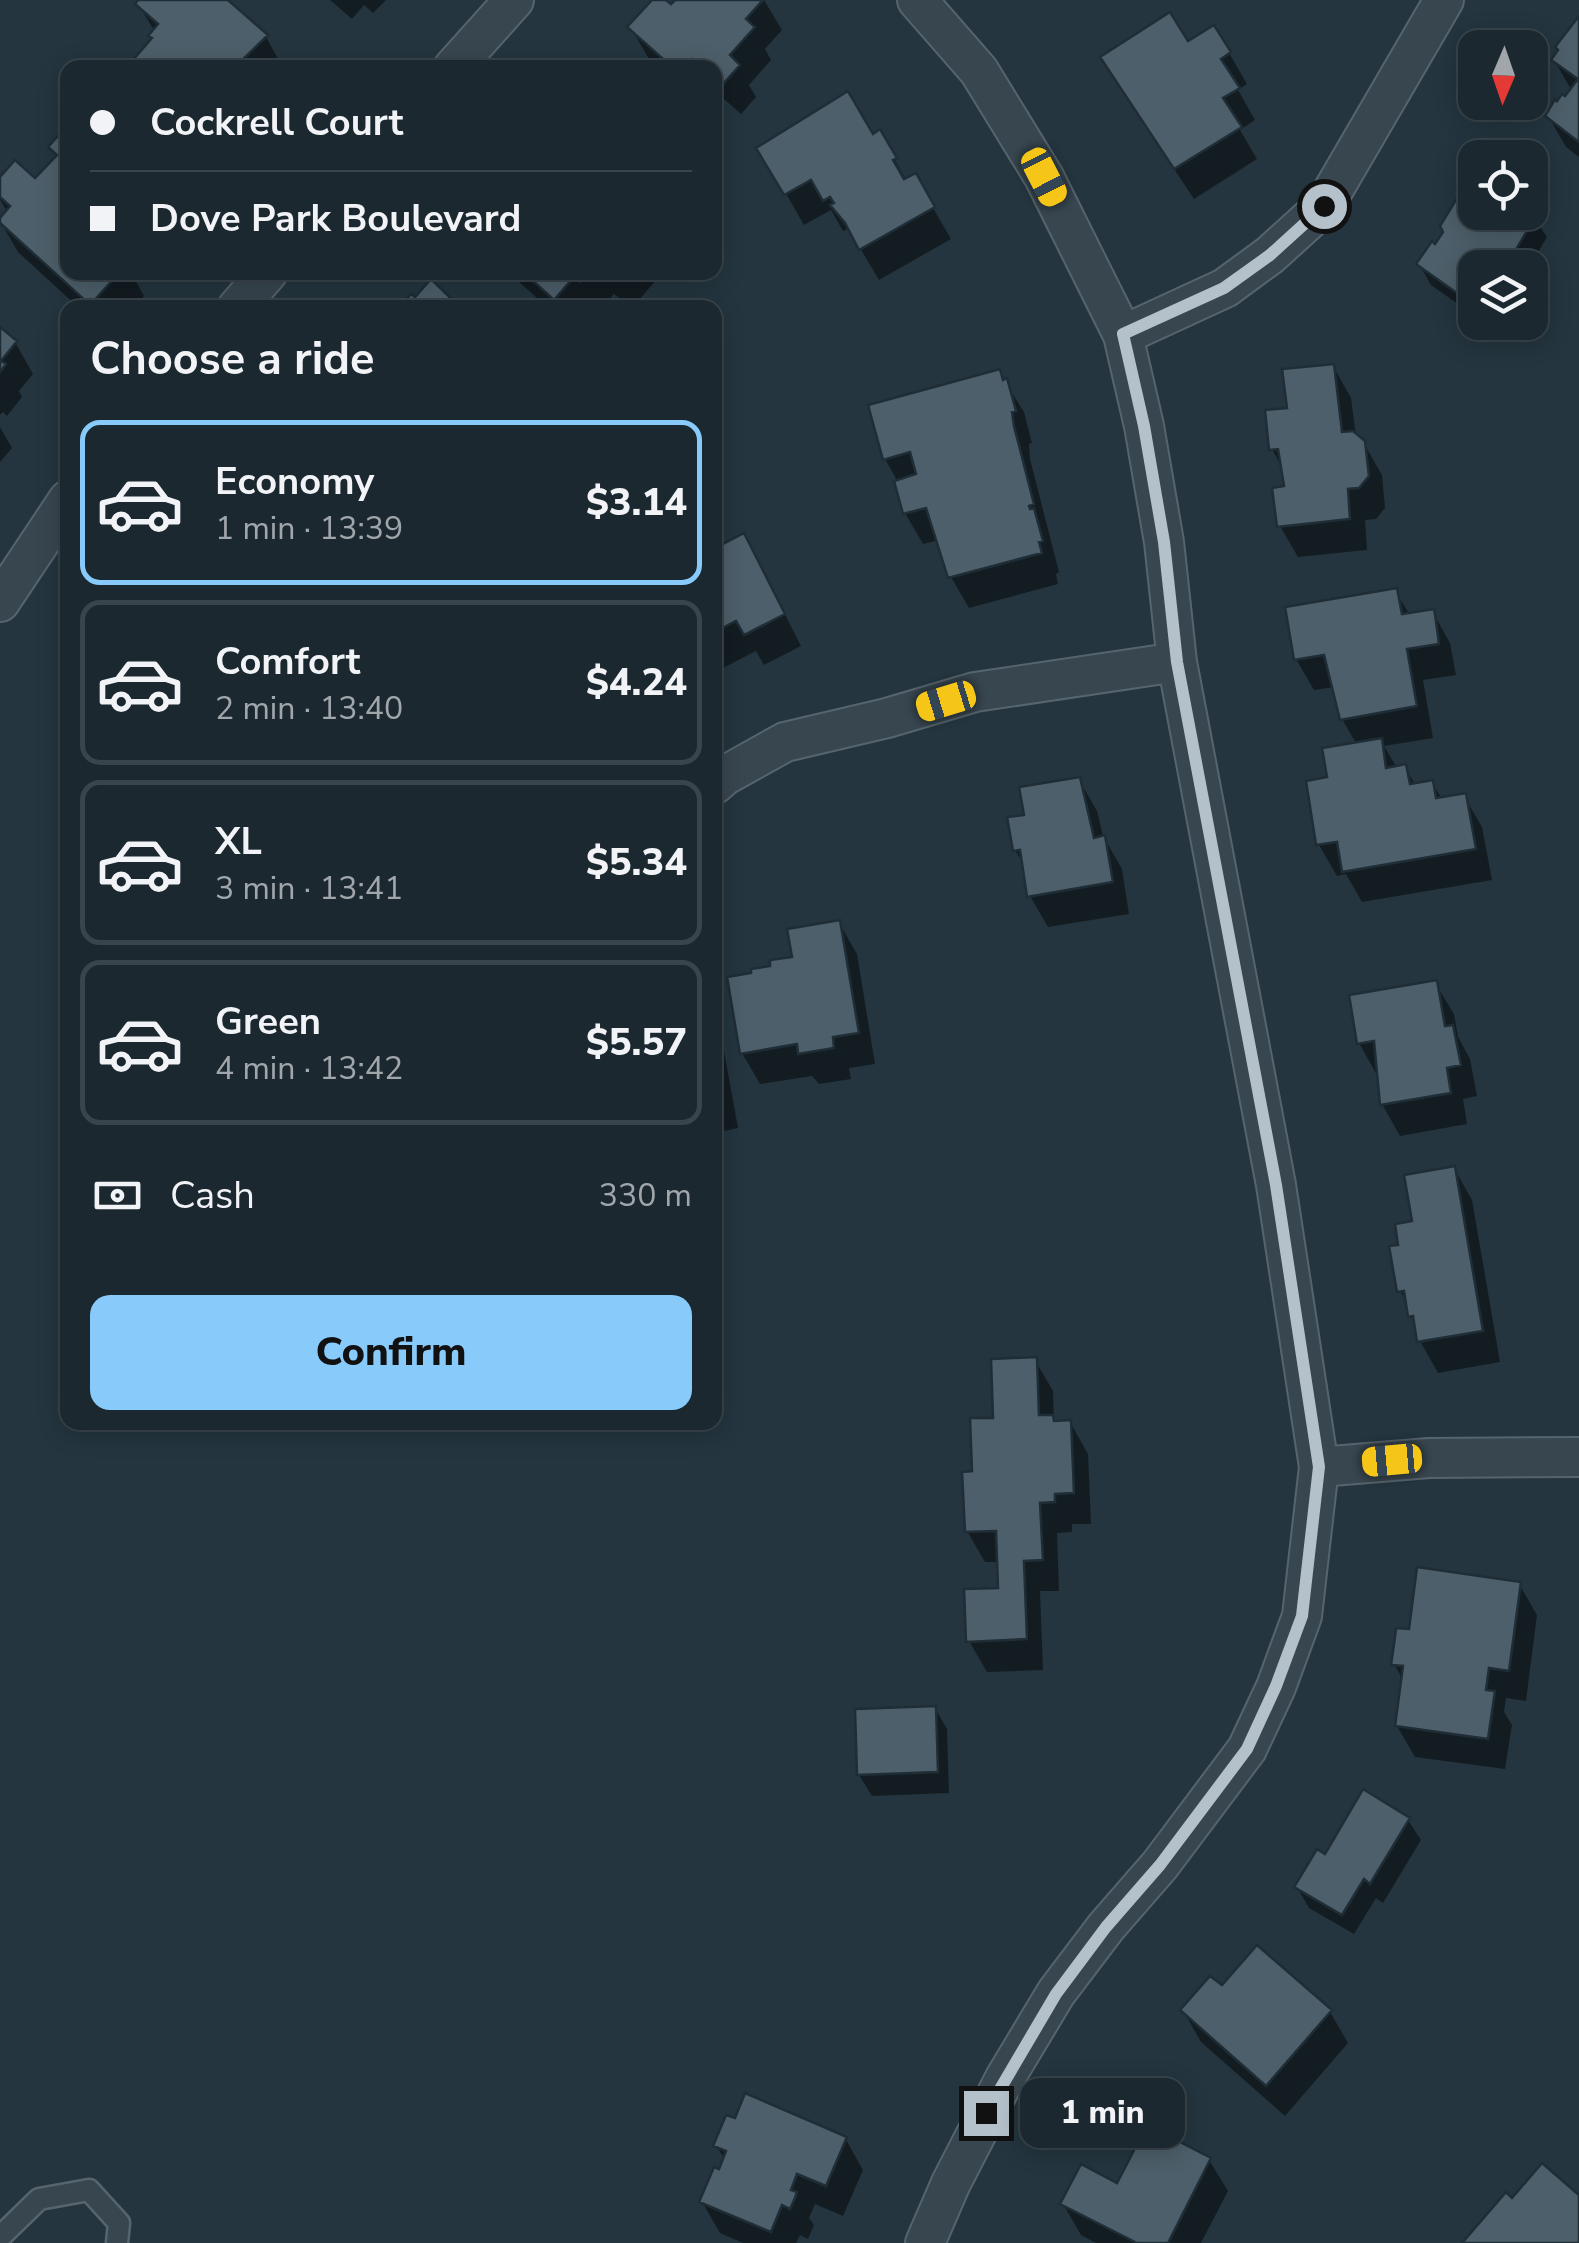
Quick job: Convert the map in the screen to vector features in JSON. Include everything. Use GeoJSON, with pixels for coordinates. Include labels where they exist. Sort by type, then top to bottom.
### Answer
{"type":"FeatureCollection","features":[{"type":"Feature","properties":{"kind":"street"},"geometry":{"type":"LineString","coordinates":[[461,60],[514,0]]}},
{"type":"Feature","properties":{"kind":"street"},"geometry":{"type":"LineString","coordinates":[[916,0],[979,72],[1026,147],[1123,334],[1164,542],[1177,662],[1276,1185],[1319,1467],[1302,1616],[1247,1749],[1056,1994],[1004,2078],[924,2243]]}},
{"type":"Feature","properties":{"kind":"street"},"geometry":{"type":"LineString","coordinates":[[1123,334],[1224,288],[1270,255],[1324,206],[1444,0]]}},
{"type":"Feature","properties":{"kind":"street"},"geometry":{"type":"LineString","coordinates":[[244,300],[261,280]]}},
{"type":"Feature","properties":{"kind":"street"},"geometry":{"type":"LineString","coordinates":[[0,602],[60,512]]}},
{"type":"Feature","properties":{"kind":"street"},"geometry":{"type":"LineString","coordinates":[[722,778],[785,742],[975,692],[1177,662]]}},
{"type":"Feature","properties":{"kind":"street"},"geometry":{"type":"LineString","coordinates":[[1319,1467],[1429,1458],[1579,1457]]}},
{"type":"Feature","properties":{"kind":"lane"},"geometry":{"type":"LineString","coordinates":[[1,2239],[39,2200],[89,2190],[119,2223],[117,2243]]}},
{"type":"Feature","properties":{"kind":"building"},"geometry":{"type":"Polygon","coordinates":[[[138,0],[228,0],[268,35],[242,60],[133,60],[152,38],[148,36],[158,24],[135,4],[138,0]]]}},
{"type":"Feature","properties":{"kind":"building"},"geometry":{"type":"Polygon","coordinates":[[[652,0],[671,4],[675,0],[763,0],[746,19],[755,27],[730,55],[740,65],[723,84],[722,60],[664,60],[627,27],[652,0]]]}},
{"type":"Feature","properties":{"kind":"building"},"geometry":{"type":"Polygon","coordinates":[[[1170,12],[1188,41],[1214,25],[1231,52],[1221,59],[1240,88],[1223,98],[1242,127],[1174,169],[1100,57],[1170,12]]]}},
{"type":"Feature","properties":{"kind":"building"},"geometry":{"type":"Polygon","coordinates":[[[1579,16],[1579,142],[1548,118],[1555,99],[1565,96],[1578,79],[1551,60],[1558,50],[1555,47],[1579,16]]]}},
{"type":"Feature","properties":{"kind":"building"},"geometry":{"type":"Polygon","coordinates":[[[848,91],[873,134],[880,129],[904,179],[916,173],[935,207],[859,250],[830,205],[834,203],[830,197],[823,201],[811,180],[784,195],[756,148],[848,91]]]}},
{"type":"Feature","properties":{"kind":"building"},"geometry":{"type":"Polygon","coordinates":[[[60,134],[60,278],[0,223],[10,206],[0,197],[0,177],[15,160],[35,178],[57,155],[48,147],[60,134]]]}},
{"type":"Feature","properties":{"kind":"building"},"geometry":{"type":"Polygon","coordinates":[[[1458,196],[1458,230],[1528,230],[1516,250],[1458,250],[1458,294],[1416,264],[1443,232],[1440,226],[1458,196]]]}},
{"type":"Feature","properties":{"kind":"building"},"geometry":{"type":"Polygon","coordinates":[[[63,280],[113,280],[95,300],[85,300],[63,280]]]}},
{"type":"Feature","properties":{"kind":"building"},"geometry":{"type":"Polygon","coordinates":[[[432,280],[453,300],[406,300],[411,294],[415,297],[432,280]]]}},
{"type":"Feature","properties":{"kind":"building"},"geometry":{"type":"Polygon","coordinates":[[[532,280],[571,280],[554,300],[532,280]]]}},
{"type":"Feature","properties":{"kind":"building"},"geometry":{"type":"Polygon","coordinates":[[[0,327],[17,341],[1,361],[6,364],[0,372],[0,327]]]}},
{"type":"Feature","properties":{"kind":"building"},"geometry":{"type":"Polygon","coordinates":[[[1334,364],[1342,432],[1353,431],[1365,441],[1369,476],[1359,488],[1348,489],[1350,519],[1277,527],[1272,488],[1284,486],[1278,449],[1269,450],[1265,410],[1287,408],[1282,369],[1334,364]]]}},
{"type":"Feature","properties":{"kind":"building"},"geometry":{"type":"Polygon","coordinates":[[[1000,369],[1003,380],[1007,378],[1016,411],[1012,412],[1014,426],[1034,504],[1029,506],[1034,508],[1043,541],[1039,542],[1042,553],[948,578],[926,508],[903,514],[894,481],[916,474],[910,452],[883,460],[868,405],[1000,369]]]}},
{"type":"Feature","properties":{"kind":"building"},"geometry":{"type":"Polygon","coordinates":[[[744,533],[785,614],[744,635],[736,621],[722,628],[722,544],[744,533]]]}},
{"type":"Feature","properties":{"kind":"building"},"geometry":{"type":"Polygon","coordinates":[[[1397,588],[1402,614],[1434,609],[1435,614],[1439,644],[1407,649],[1417,706],[1340,720],[1324,655],[1294,660],[1285,607],[1397,588]]]}},
{"type":"Feature","properties":{"kind":"building"},"geometry":{"type":"Polygon","coordinates":[[[1382,738],[1386,768],[1406,764],[1410,784],[1433,780],[1436,798],[1466,793],[1476,849],[1342,872],[1337,842],[1316,845],[1306,781],[1327,777],[1322,748],[1382,738]]]}},
{"type":"Feature","properties":{"kind":"building"},"geometry":{"type":"Polygon","coordinates":[[[1080,777],[1094,838],[1105,835],[1113,882],[1027,897],[1020,850],[1013,851],[1007,817],[1024,815],[1019,787],[1080,777]]]}},
{"type":"Feature","properties":{"kind":"building"},"geometry":{"type":"Polygon","coordinates":[[[840,920],[859,1033],[833,1037],[834,1048],[798,1054],[797,1044],[740,1054],[727,977],[770,966],[770,960],[792,957],[787,929],[840,920]]]}},
{"type":"Feature","properties":{"kind":"building"},"geometry":{"type":"Polygon","coordinates":[[[1437,980],[1445,1026],[1453,1025],[1461,1065],[1447,1068],[1451,1093],[1380,1105],[1374,1041],[1357,1044],[1349,995],[1437,980]]]}},
{"type":"Feature","properties":{"kind":"building"},"geometry":{"type":"Polygon","coordinates":[[[1455,1166],[1483,1331],[1417,1342],[1404,1291],[1397,1292],[1389,1246],[1398,1245],[1395,1224],[1412,1221],[1404,1175],[1455,1166]]]}},
{"type":"Feature","properties":{"kind":"building"},"geometry":{"type":"Polygon","coordinates":[[[1037,1357],[1039,1415],[1053,1415],[1054,1421],[1071,1420],[1074,1493],[1055,1494],[1055,1502],[1040,1503],[1043,1560],[1024,1561],[1027,1639],[966,1642],[964,1589],[998,1588],[996,1531],[965,1532],[962,1472],[972,1471],[970,1418],[993,1418],[991,1359],[1037,1357]]]}},
{"type":"Feature","properties":{"kind":"building"},"geometry":{"type":"Polygon","coordinates":[[[1417,1567],[1521,1582],[1509,1671],[1489,1668],[1486,1690],[1495,1691],[1488,1739],[1395,1726],[1403,1666],[1391,1665],[1396,1628],[1409,1629],[1417,1567]]]}},
{"type":"Feature","properties":{"kind":"building"},"geometry":{"type":"Polygon","coordinates":[[[936,1706],[938,1772],[857,1775],[855,1709],[936,1706]]]}},
{"type":"Feature","properties":{"kind":"building"},"geometry":{"type":"Polygon","coordinates":[[[1363,1789],[1410,1818],[1370,1884],[1364,1879],[1342,1915],[1294,1887],[1317,1849],[1325,1854],[1363,1789]]]}},
{"type":"Feature","properties":{"kind":"building"},"geometry":{"type":"Polygon","coordinates":[[[1257,1945],[1332,2010],[1266,2086],[1180,2010],[1210,1976],[1222,1985],[1257,1945]]]}},
{"type":"Feature","properties":{"kind":"building"},"geometry":{"type":"Polygon","coordinates":[[[745,2093],[847,2137],[826,2186],[797,2174],[791,2190],[797,2192],[795,2198],[790,2209],[782,2205],[771,2232],[699,2202],[714,2167],[719,2169],[726,2151],[713,2146],[726,2115],[735,2118],[745,2093]]]}},
{"type":"Feature","properties":{"kind":"building"},"geometry":{"type":"Polygon","coordinates":[[[1147,2125],[1211,2158],[1168,2243],[1137,2243],[1060,2204],[1081,2164],[1117,2183],[1147,2125]]]}},
{"type":"Feature","properties":{"kind":"building"},"geometry":{"type":"Polygon","coordinates":[[[1542,2163],[1579,2195],[1579,2243],[1462,2243],[1506,2192],[1512,2198],[1542,2163]]]}},
{"type":"Feature","properties":{"kind":"route"},"geometry":{"type":"LineString","coordinates":[[986,2113],[1056,1994],[1247,1749],[1302,1616],[1319,1467],[1276,1185],[1177,662],[1164,542],[1123,334],[1224,288],[1270,255],[1324,206]]}}]}
